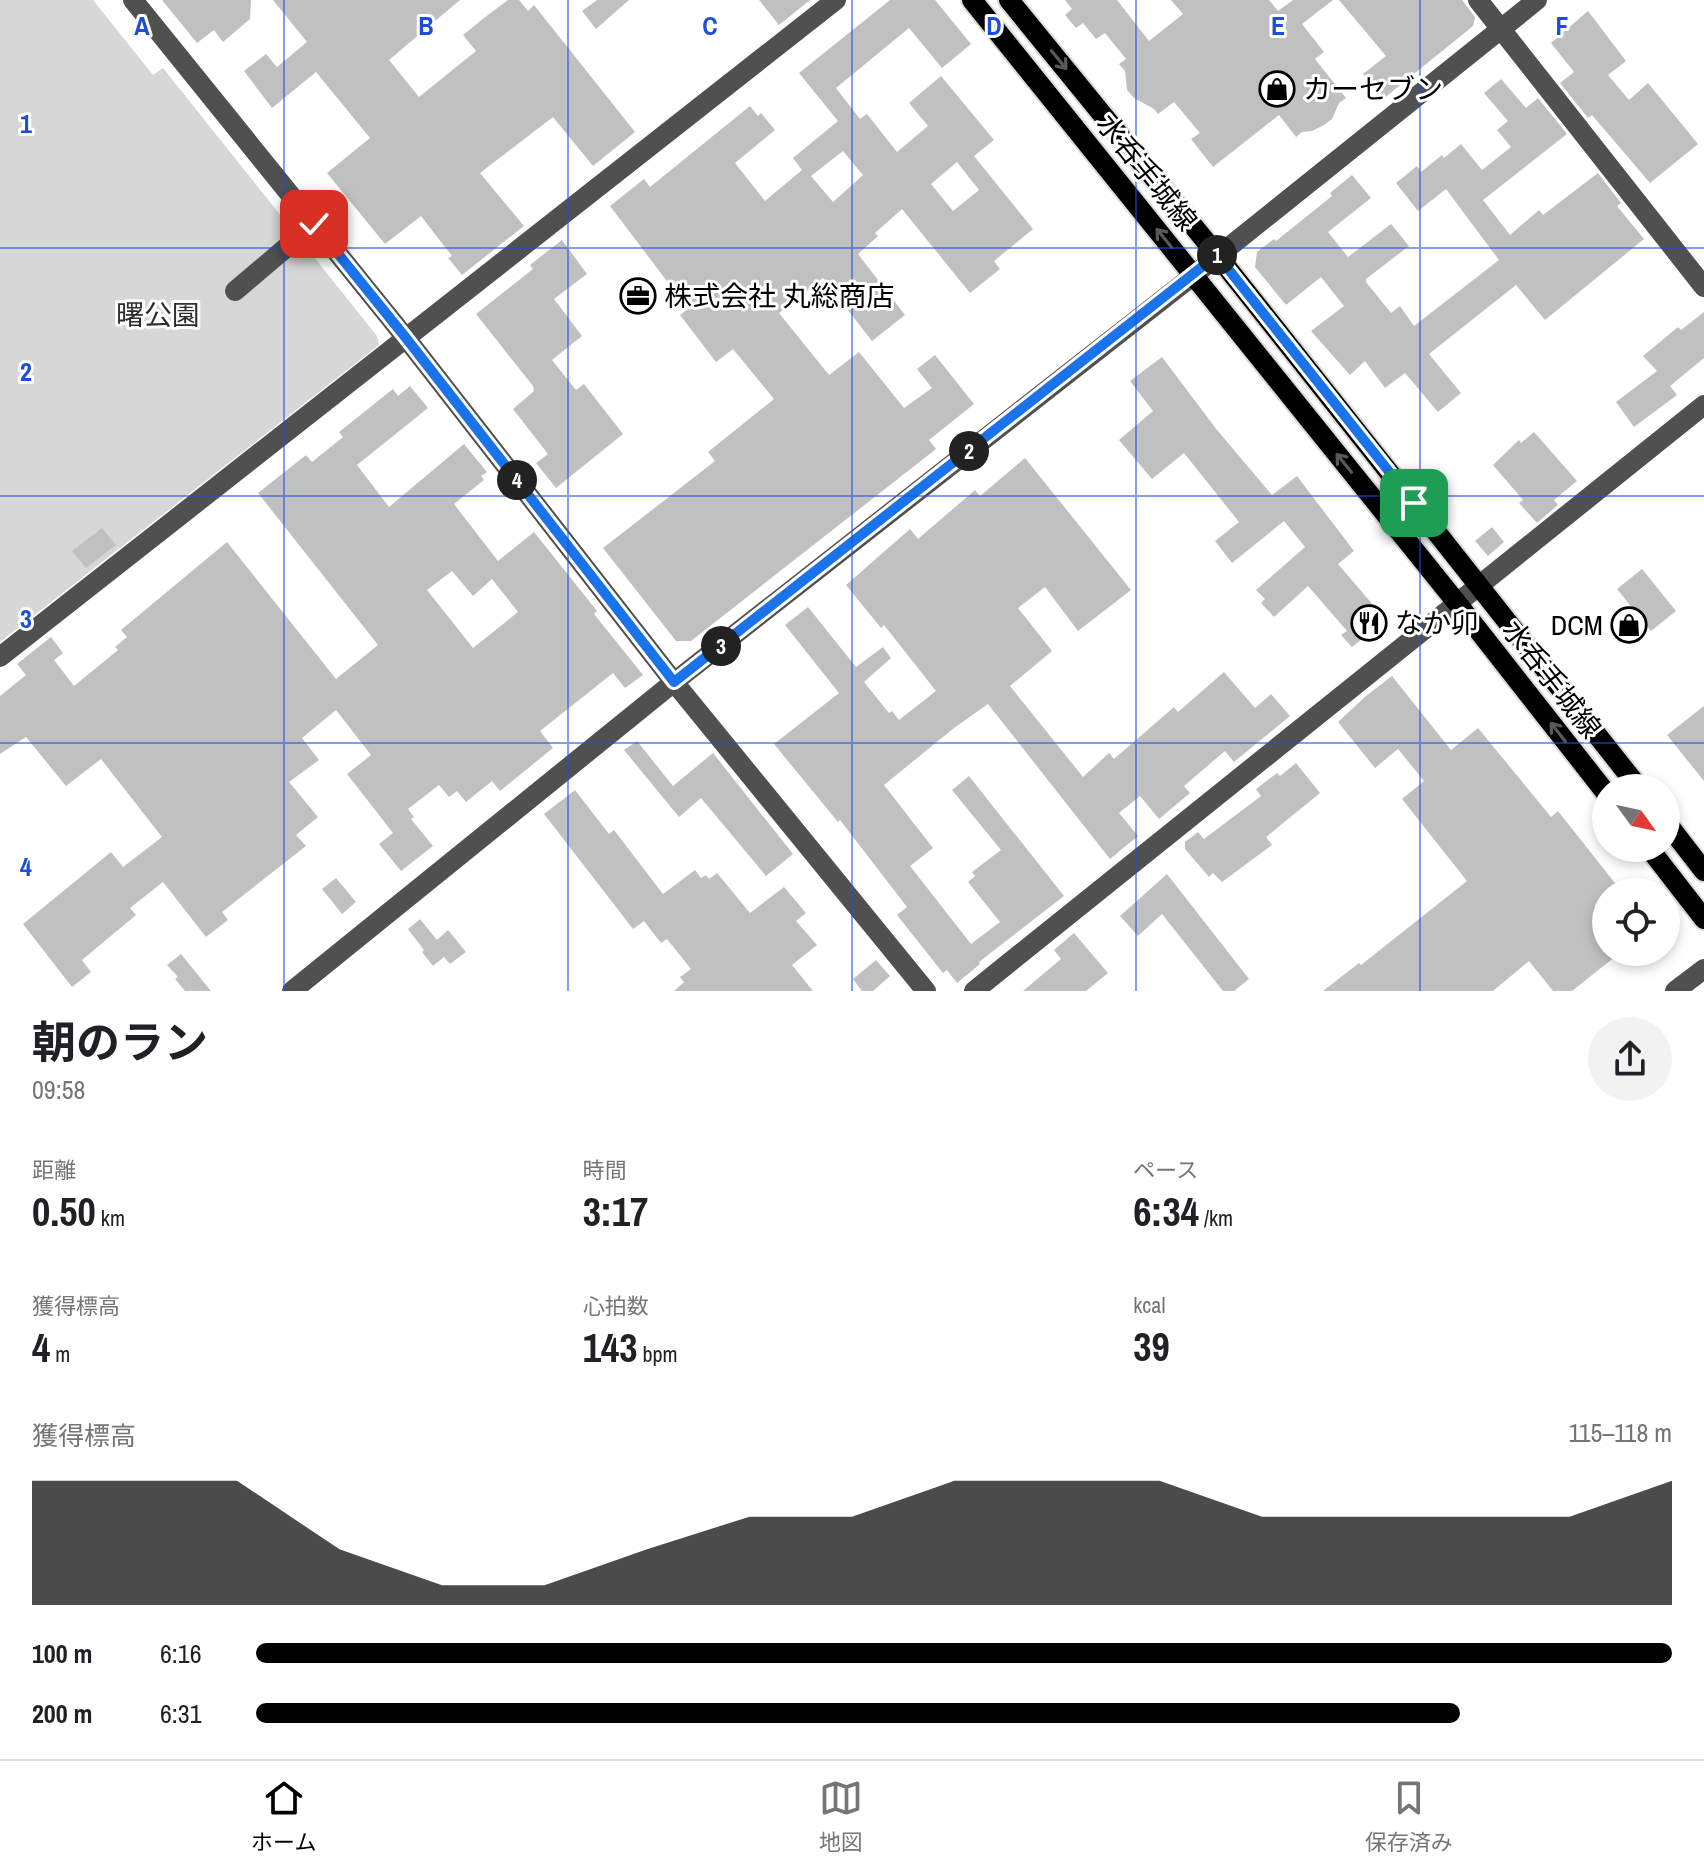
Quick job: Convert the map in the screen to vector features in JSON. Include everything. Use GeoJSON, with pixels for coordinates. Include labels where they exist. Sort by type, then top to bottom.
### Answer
{"type":"FeatureCollection","features":[{"type":"Feature","properties":{"kind":"main road","name":"水呑手城線"},"geometry":{"type":"LineString","coordinates":[[972,0],[1592,775]]}},
{"type":"Feature","properties":{"kind":"main road","name":"水呑手城線"},"geometry":{"type":"LineString","coordinates":[[1009,0],[1217,255],[1628,774]]}},
{"type":"Feature","properties":{"kind":"main road"},"geometry":{"type":"LineString","coordinates":[[1680,840],[1704,871]]}},
{"type":"Feature","properties":{"kind":"main road"},"geometry":{"type":"LineString","coordinates":[[1660,862],[1704,919]]}},
{"type":"Feature","properties":{"kind":"street"},"geometry":{"type":"LineString","coordinates":[[133,0],[406,338],[674,682],[926,991]]}},
{"type":"Feature","properties":{"kind":"street"},"geometry":{"type":"LineString","coordinates":[[0,657],[836,0]]}},
{"type":"Feature","properties":{"kind":"street"},"geometry":{"type":"LineString","coordinates":[[1478,0],[1704,287]]}},
{"type":"Feature","properties":{"kind":"street"},"geometry":{"type":"LineString","coordinates":[[292,991],[674,682],[1194,275],[1537,0]]}},
{"type":"Feature","properties":{"kind":"street"},"geometry":{"type":"LineString","coordinates":[[235,291],[314,224]]}},
{"type":"Feature","properties":{"kind":"street"},"geometry":{"type":"LineString","coordinates":[[974,991],[1704,405]]}},
{"type":"Feature","properties":{"kind":"street"},"geometry":{"type":"LineString","coordinates":[[1675,991],[1704,969]]}},
{"type":"Feature","properties":{"kind":"green space","name":"曙公園"},"geometry":{"type":"Polygon","coordinates":[[[0,0],[93,0],[153,75],[163,68],[377,336],[379,345],[0,642],[0,0]]]}},
{"type":"Feature","properties":{"kind":"building"},"geometry":{"type":"Polygon","coordinates":[[[162,0],[251,0],[250,19],[223,42],[214,30],[197,43],[162,0]]]}},
{"type":"Feature","properties":{"kind":"building"},"geometry":{"type":"Polygon","coordinates":[[[273,0],[460,0],[389,60],[419,97],[476,51],[463,35],[484,18],[508,0],[519,0],[528,11],[534,5],[635,132],[593,166],[553,117],[480,173],[524,226],[462,275],[448,258],[452,256],[421,216],[385,244],[327,173],[370,138],[316,72],[272,108],[244,71],[266,54],[277,67],[307,42],[273,0]]]}},
{"type":"Feature","properties":{"kind":"building"},"geometry":{"type":"Polygon","coordinates":[[[597,0],[629,0],[596,29],[582,11],[597,0]]]}},
{"type":"Feature","properties":{"kind":"building"},"geometry":{"type":"Polygon","coordinates":[[[759,0],[810,0],[779,25],[759,0]]]}},
{"type":"Feature","properties":{"kind":"building"},"geometry":{"type":"Polygon","coordinates":[[[890,0],[935,0],[971,44],[942,68],[909,28],[836,88],[860,119],[867,114],[897,152],[928,126],[909,103],[941,76],[994,140],[974,156],[1033,229],[994,261],[1000,269],[970,293],[902,209],[875,233],[878,236],[858,254],[905,315],[872,341],[823,278],[779,313],[829,375],[859,352],[904,408],[932,388],[917,369],[935,355],[974,404],[929,440],[936,449],[691,641],[676,641],[603,548],[715,461],[708,452],[774,399],[733,349],[716,362],[680,315],[688,309],[610,206],[644,179],[650,187],[750,106],[758,116],[761,113],[775,130],[735,163],[765,201],[802,170],[793,158],[838,121],[799,73],[890,0]],[[843,151],[811,176],[833,202],[863,175],[843,151]],[[957,162],[931,184],[953,211],[979,190],[957,162]]]}},
{"type":"Feature","properties":{"kind":"building"},"geometry":{"type":"Polygon","coordinates":[[[1065,0],[1117,0],[1149,41],[1183,14],[1171,0],[1269,0],[1278,11],[1293,0],[1333,0],[1302,24],[1324,52],[1315,59],[1346,98],[1339,103],[1332,119],[1296,137],[1279,115],[1213,167],[1191,139],[1200,133],[1174,102],[1158,114],[1134,98],[1127,90],[1125,71],[1119,64],[1126,59],[1105,33],[1096,39],[1083,23],[1076,28],[1065,15],[1072,9],[1065,0]]]}},
{"type":"Feature","properties":{"kind":"building"},"geometry":{"type":"Polygon","coordinates":[[[1339,0],[1462,0],[1475,17],[1473,26],[1383,99],[1363,74],[1386,56],[1339,0]]]}},
{"type":"Feature","properties":{"kind":"building"},"geometry":{"type":"Polygon","coordinates":[[[1588,11],[1626,61],[1608,75],[1629,100],[1648,83],[1698,144],[1650,183],[1592,115],[1588,118],[1560,83],[1574,72],[1551,43],[1588,11]]]}},
{"type":"Feature","properties":{"kind":"building"},"geometry":{"type":"Polygon","coordinates":[[[1501,79],[1526,108],[1538,98],[1567,134],[1483,200],[1510,235],[1539,210],[1543,215],[1598,173],[1621,203],[1617,206],[1644,239],[1545,320],[1516,285],[1429,354],[1461,393],[1438,412],[1405,373],[1385,388],[1365,361],[1350,375],[1311,331],[1344,306],[1321,277],[1286,305],[1255,267],[1257,252],[1274,239],[1276,241],[1332,196],[1330,193],[1352,175],[1371,198],[1328,232],[1348,257],[1391,224],[1409,246],[1366,282],[1391,313],[1400,306],[1414,326],[1499,260],[1446,189],[1418,211],[1396,183],[1417,166],[1421,172],[1461,144],[1482,170],[1511,147],[1497,130],[1508,121],[1484,93],[1501,79]]]}},
{"type":"Feature","properties":{"kind":"building"},"geometry":{"type":"Polygon","coordinates":[[[562,240],[587,274],[554,299],[582,336],[552,360],[576,390],[584,384],[623,434],[556,488],[536,463],[548,454],[513,409],[534,391],[533,386],[476,314],[533,269],[530,265],[562,240]]]}},
{"type":"Feature","properties":{"kind":"building"},"geometry":{"type":"Polygon","coordinates":[[[1704,312],[1704,358],[1670,386],[1677,395],[1634,427],[1616,402],[1657,371],[1643,356],[1678,327],[1681,330],[1704,312]]]}},
{"type":"Feature","properties":{"kind":"building"},"geometry":{"type":"Polygon","coordinates":[[[1162,357],[1217,430],[1272,495],[1297,476],[1354,551],[1338,564],[1386,620],[1352,647],[1341,635],[1347,631],[1308,586],[1274,617],[1261,603],[1265,599],[1256,590],[1305,547],[1284,521],[1232,563],[1215,541],[1239,522],[1184,453],[1152,479],[1119,440],[1153,411],[1130,381],[1162,357]]]}},
{"type":"Feature","properties":{"kind":"building"},"geometry":{"type":"Polygon","coordinates":[[[410,386],[428,408],[357,465],[389,507],[464,444],[487,472],[481,476],[484,480],[454,504],[498,561],[534,532],[643,675],[625,688],[613,673],[540,731],[553,748],[500,791],[492,781],[466,802],[457,791],[449,797],[439,785],[408,809],[414,817],[411,819],[433,846],[401,871],[379,844],[393,833],[347,774],[371,755],[336,710],[302,738],[319,760],[289,782],[318,817],[296,835],[306,846],[222,912],[228,920],[206,937],[163,882],[130,908],[136,915],[82,960],[91,972],[72,987],[23,924],[111,852],[123,867],[162,837],[101,759],[66,786],[26,737],[0,754],[0,696],[26,675],[17,664],[51,637],[63,653],[54,660],[74,686],[118,650],[115,647],[127,637],[121,630],[227,542],[336,679],[378,645],[258,493],[306,455],[312,462],[343,437],[339,432],[393,389],[398,396],[410,386]],[[452,571],[427,590],[473,648],[518,612],[492,579],[473,596],[452,571]]]}},
{"type":"Feature","properties":{"kind":"building"},"geometry":{"type":"Polygon","coordinates":[[[1534,432],[1577,481],[1554,500],[1558,505],[1537,523],[1519,503],[1523,500],[1493,465],[1519,440],[1521,443],[1534,432]]]}},
{"type":"Feature","properties":{"kind":"building"},"geometry":{"type":"Polygon","coordinates":[[[1025,458],[1131,590],[1078,631],[1045,587],[1018,608],[1052,651],[1010,686],[1083,777],[1109,753],[1114,759],[1174,707],[1178,712],[1224,672],[1255,708],[1271,694],[1290,716],[1234,762],[1225,751],[1184,786],[1190,793],[1159,819],[1140,796],[1119,813],[1138,836],[1110,859],[988,704],[954,728],[884,785],[933,848],[910,866],[971,944],[1000,922],[968,882],[975,876],[972,872],[1001,850],[952,790],[969,776],[1064,896],[979,962],[957,983],[947,970],[943,973],[897,915],[907,907],[840,820],[838,822],[774,744],[839,693],[785,625],[808,607],[856,667],[883,647],[891,658],[864,682],[889,713],[892,711],[899,720],[936,691],[884,625],[881,628],[846,585],[910,529],[918,539],[975,490],[980,496],[1025,458]]]}},
{"type":"Feature","properties":{"kind":"building"},"geometry":{"type":"Polygon","coordinates":[[[1492,527],[1504,542],[1488,556],[1475,541],[1492,527]]]}},
{"type":"Feature","properties":{"kind":"building"},"geometry":{"type":"Polygon","coordinates":[[[102,528],[116,545],[86,568],[72,551],[102,528]]]}},
{"type":"Feature","properties":{"kind":"building"},"geometry":{"type":"Polygon","coordinates":[[[1642,569],[1676,611],[1651,631],[1617,589],[1642,569]]]}},
{"type":"Feature","properties":{"kind":"building"},"geometry":{"type":"Polygon","coordinates":[[[1392,676],[1451,750],[1478,728],[1551,817],[1558,811],[1592,854],[1592,862],[1598,862],[1611,878],[1592,878],[1592,966],[1603,966],[1572,991],[1553,991],[1529,961],[1493,991],[1323,991],[1359,963],[1361,965],[1467,881],[1402,799],[1424,781],[1398,749],[1375,768],[1338,722],[1392,676]]]}},
{"type":"Feature","properties":{"kind":"building"},"geometry":{"type":"Polygon","coordinates":[[[1704,706],[1704,781],[1667,735],[1704,706]]]}},
{"type":"Feature","properties":{"kind":"building"},"geometry":{"type":"Polygon","coordinates":[[[637,741],[673,786],[713,753],[793,854],[766,876],[701,798],[679,817],[624,750],[637,741]]]}},
{"type":"Feature","properties":{"kind":"building"},"geometry":{"type":"Polygon","coordinates":[[[1296,763],[1320,793],[1266,837],[1272,845],[1222,882],[1213,873],[1209,877],[1185,849],[1185,842],[1198,832],[1204,839],[1261,796],[1256,789],[1296,763]]]}},
{"type":"Feature","properties":{"kind":"building"},"geometry":{"type":"Polygon","coordinates":[[[575,790],[609,834],[614,830],[663,894],[695,870],[701,878],[706,875],[709,879],[717,873],[750,913],[784,887],[806,913],[796,921],[817,945],[792,965],[813,991],[674,991],[684,982],[680,977],[691,969],[667,939],[661,943],[644,921],[633,929],[544,814],[575,790]]]}},
{"type":"Feature","properties":{"kind":"building"},"geometry":{"type":"Polygon","coordinates":[[[1167,874],[1249,979],[1234,991],[1223,991],[1162,914],[1138,936],[1120,916],[1167,874]]]}},
{"type":"Feature","properties":{"kind":"building"},"geometry":{"type":"Polygon","coordinates":[[[336,878],[356,902],[342,914],[322,889],[336,878]]]}},
{"type":"Feature","properties":{"kind":"building"},"geometry":{"type":"Polygon","coordinates":[[[420,919],[437,940],[448,930],[466,952],[450,964],[444,957],[433,966],[408,929],[420,919]]]}},
{"type":"Feature","properties":{"kind":"building"},"geometry":{"type":"Polygon","coordinates":[[[1074,933],[1108,973],[1086,991],[1023,991],[1061,959],[1054,950],[1074,933]]]}},
{"type":"Feature","properties":{"kind":"building"},"geometry":{"type":"Polygon","coordinates":[[[181,954],[211,991],[185,991],[175,979],[178,977],[167,965],[181,954]]]}},
{"type":"Feature","properties":{"kind":"building"},"geometry":{"type":"Polygon","coordinates":[[[876,960],[890,976],[873,991],[862,991],[853,979],[876,960]]]}},
{"type":"Feature","properties":{"kind":"place","name":"カーセブン"},"geometry":{"type":"Point","coordinates":[1277,89]}},
{"type":"Feature","properties":{"kind":"place","name":"株式会社 丸総商店"},"geometry":{"type":"Point","coordinates":[638,296]}},
{"type":"Feature","properties":{"kind":"place","name":"なか卯"},"geometry":{"type":"Point","coordinates":[1369,623]}},
{"type":"Feature","properties":{"kind":"place","name":"DCM"},"geometry":{"type":"Point","coordinates":[1629,625]}},
{"type":"Feature","properties":{"kind":"route"},"geometry":{"type":"LineString","coordinates":[[314,224],[674,682],[1217,255],[1414,503]]}}]}
